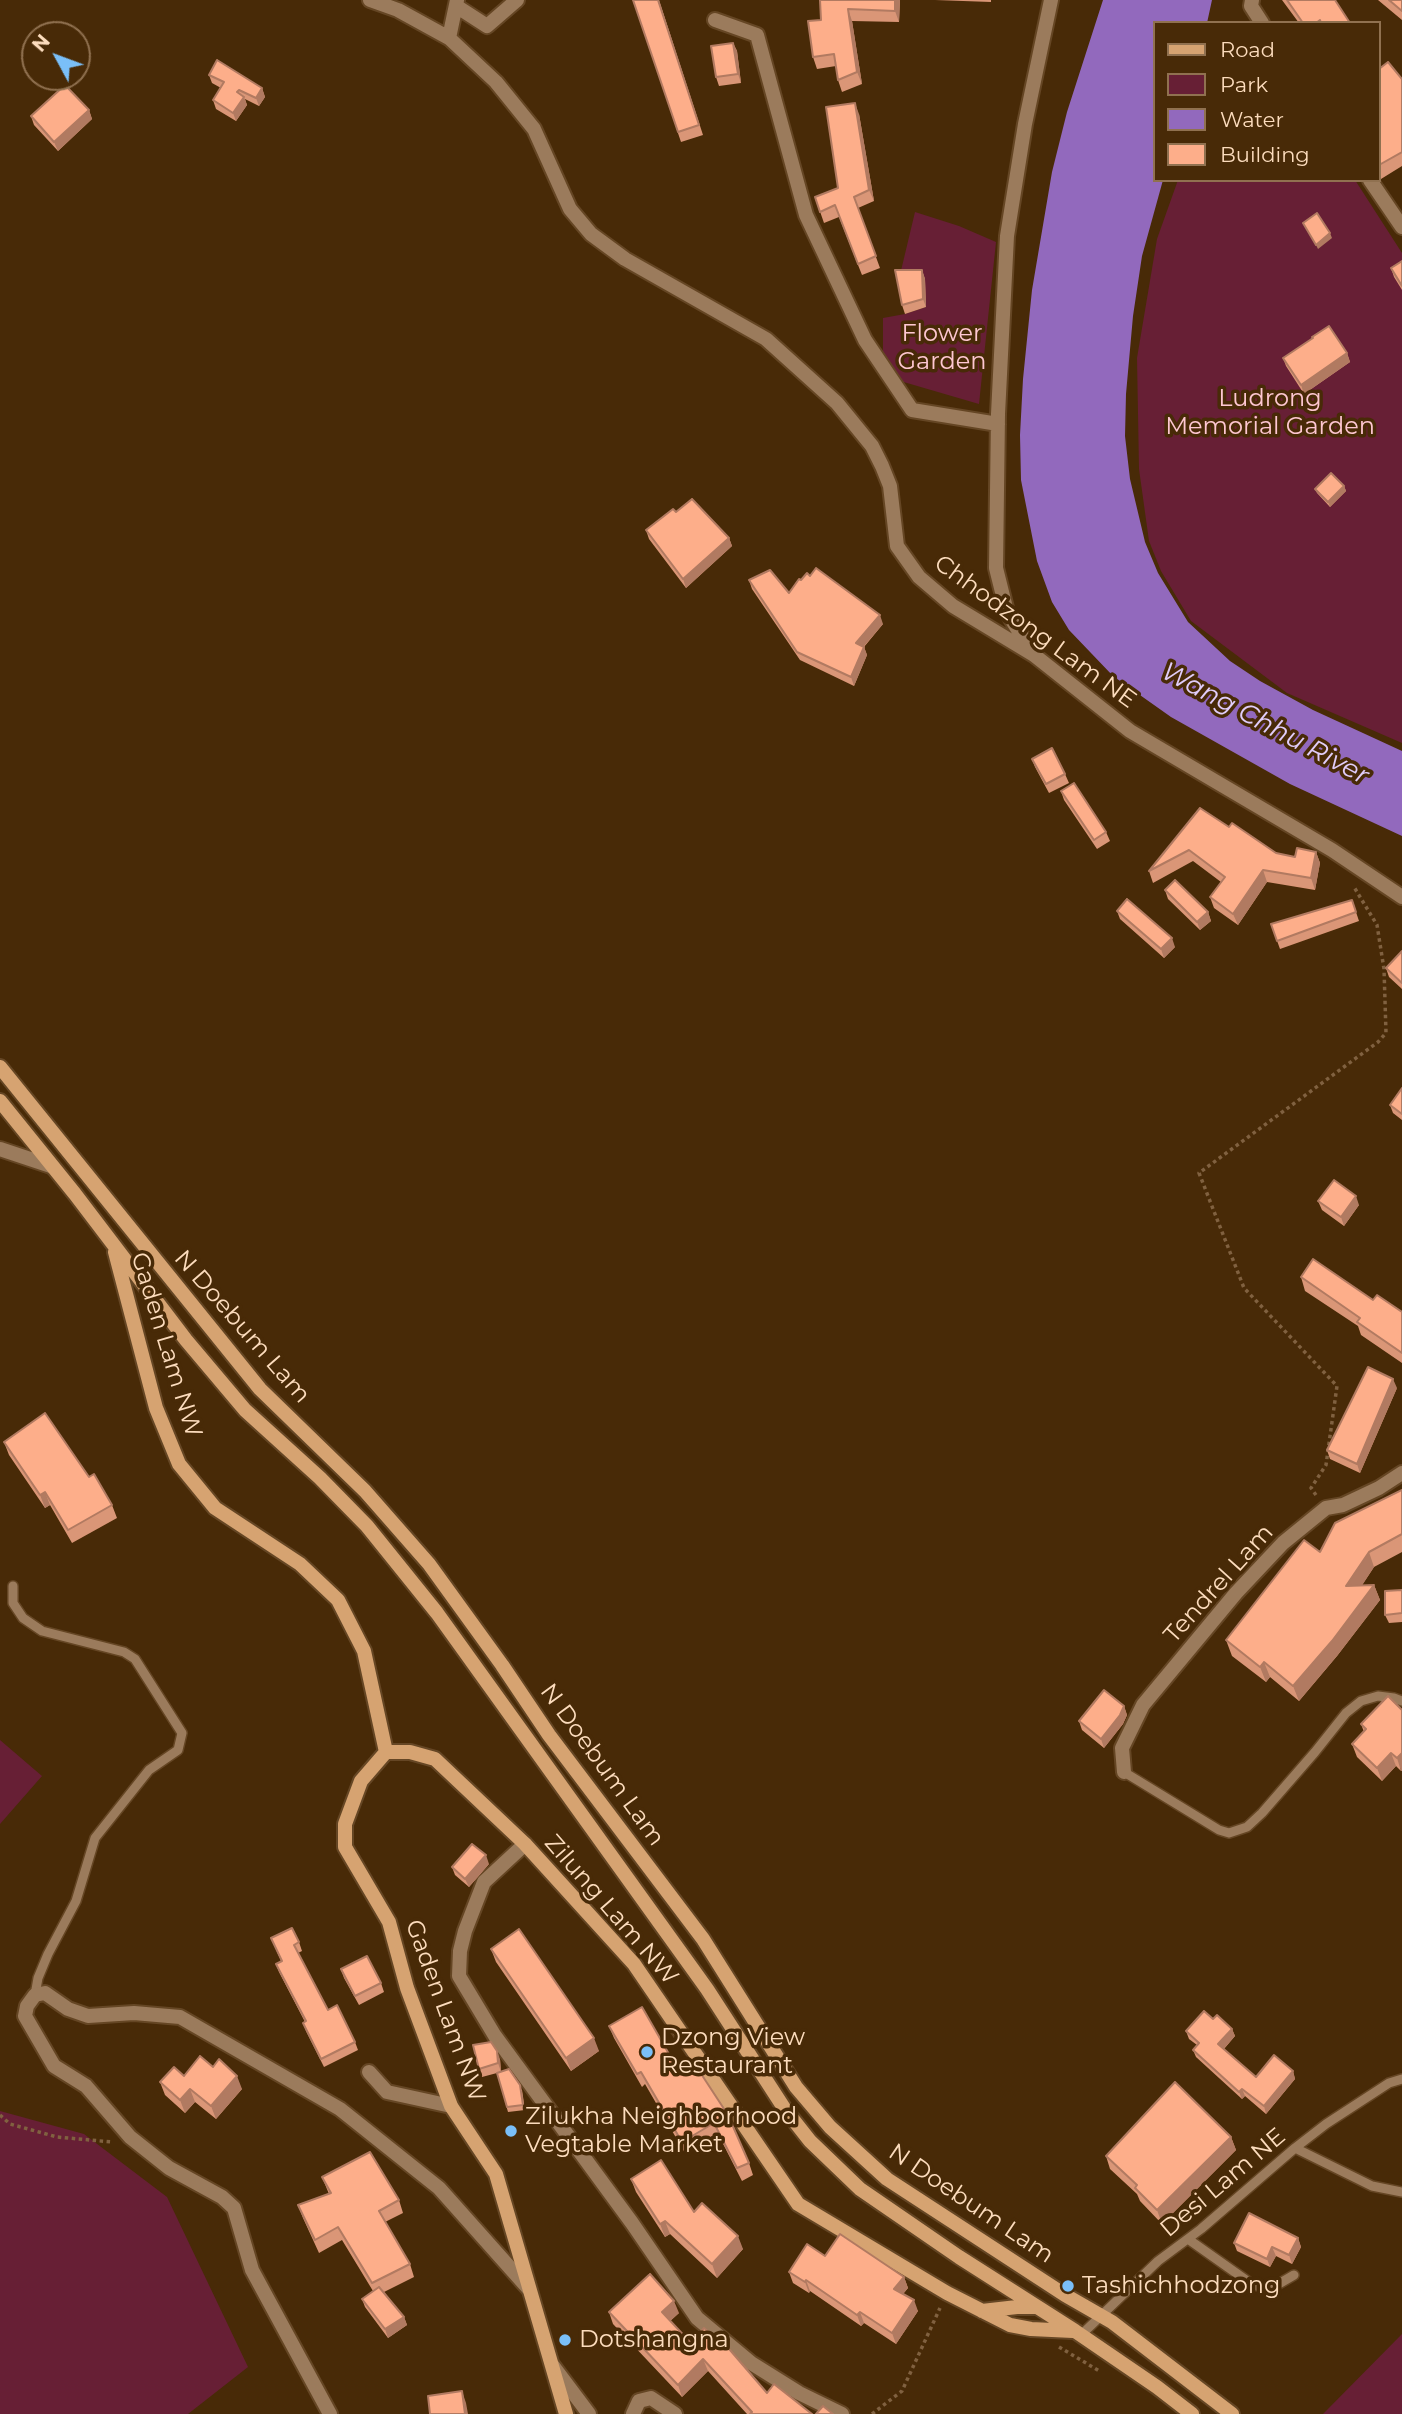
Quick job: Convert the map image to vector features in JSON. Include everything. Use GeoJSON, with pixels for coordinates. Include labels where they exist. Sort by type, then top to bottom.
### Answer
{"type":"FeatureCollection","features":[{"type":"Feature","properties":{"kind":"main road","name":"N Doebum Lam"},"geometry":{"type":"LineString","coordinates":[[0,1067],[260,1389],[365,1491],[429,1564],[549,1735],[703,1939],[796,2087],[830,2127],[887,2179],[1065,2295],[1102,2315],[1232,2414]]}},
{"type":"Feature","properties":{"kind":"main road","name":"N Doebum Lam"},"geometry":{"type":"LineString","coordinates":[[0,1101],[186,1340],[245,1410],[320,1478],[367,1526],[437,1613],[707,1989],[784,2108],[810,2141],[860,2189],[1078,2333],[1192,2414]]}},
{"type":"Feature","properties":{"kind":"main road","name":"Gaden Lam NW"},"geometry":{"type":"LineString","coordinates":[[113,1246],[156,1408],[179,1464],[215,1508],[300,1564],[338,1600],[364,1651],[386,1752],[361,1781],[345,1824],[345,1847],[390,1922],[407,1988],[451,2106],[496,2174],[566,2414]]}},
{"type":"Feature","properties":{"kind":"main road"},"geometry":{"type":"LineString","coordinates":[[386,1752],[410,1752],[435,1759],[525,1844]]}},
{"type":"Feature","properties":{"kind":"main road","name":"Zilung Lam NW"},"geometry":{"type":"LineString","coordinates":[[525,1844],[634,1964],[798,2204],[947,2293],[1010,2325],[1078,2333]]}},
{"type":"Feature","properties":{"kind":"main road"},"geometry":{"type":"LineString","coordinates":[[981,2311],[1037,2307]]}},
{"type":"Feature","properties":{"kind":"street","name":"Chhodzong Lam NE"},"geometry":{"type":"LineString","coordinates":[[370,0],[398,10],[449,38],[496,82],[534,129],[570,209],[591,234],[625,259],[766,339],[837,403],[873,446],[883,466],[890,486],[897,546],[919,577],[953,606],[1034,655],[1130,731],[1332,850],[1402,897]]}},
{"type":"Feature","properties":{"kind":"street"},"geometry":{"type":"LineString","coordinates":[[449,38],[456,3],[487,26],[517,0]]}},
{"type":"Feature","properties":{"kind":"street"},"geometry":{"type":"LineString","coordinates":[[1034,655],[1007,612],[996,568],[998,424],[1007,236],[1025,124],[1051,0]]}},
{"type":"Feature","properties":{"kind":"street"},"geometry":{"type":"LineString","coordinates":[[1252,0],[1251,6],[1261,21]]}},
{"type":"Feature","properties":{"kind":"street"},"geometry":{"type":"LineString","coordinates":[[715,20],[757,36],[806,215],[865,340],[912,410],[998,424]]}},
{"type":"Feature","properties":{"kind":"street"},"geometry":{"type":"LineString","coordinates":[[1371,182],[1402,227]]}},
{"type":"Feature","properties":{"kind":"street"},"geometry":{"type":"LineString","coordinates":[[0,1149],[51,1166]]}},
{"type":"Feature","properties":{"kind":"street","name":"Tendrel Lam"},"geometry":{"type":"LineString","coordinates":[[1124,1772],[1122,1748],[1143,1704],[1236,1593],[1283,1543],[1326,1508],[1343,1505],[1402,1474]]}},
{"type":"Feature","properties":{"kind":"street","name":"Zilung Lam NW"},"geometry":{"type":"LineString","coordinates":[[525,1844],[484,1882],[465,1931],[458,1976],[495,2036],[632,2223],[697,2318],[751,2363],[799,2393],[842,2414]]}},
{"type":"Feature","properties":{"kind":"street"},"geometry":{"type":"LineString","coordinates":[[330,2414],[252,2270],[234,2208],[222,2197],[169,2168],[130,2137],[86,2085],[54,2066],[25,2017],[27,2006],[35,1995],[45,1993],[68,2009],[88,2016],[134,2013],[180,2017],[340,2109],[439,2188],[528,2288]]}},
{"type":"Feature","properties":{"kind":"street"},"geometry":{"type":"LineString","coordinates":[[369,2072],[387,2092],[451,2106]]}},
{"type":"Feature","properties":{"kind":"street"},"geometry":{"type":"LineString","coordinates":[[552,2365],[589,2414]]}},
{"type":"Feature","properties":{"kind":"street"},"geometry":{"type":"LineString","coordinates":[[633,2414],[639,2401],[651,2398],[675,2414]]}},
{"type":"Feature","properties":{"kind":"lane"},"geometry":{"type":"LineString","coordinates":[[13,1586],[13,1603],[23,1618],[42,1631],[124,1652],[135,1659],[182,1733],[178,1750],[149,1770],[95,1838],[76,1901],[48,1954],[38,1978],[35,1995]]}},
{"type":"Feature","properties":{"kind":"lane"},"geometry":{"type":"LineString","coordinates":[[1124,1772],[1219,1830],[1229,1833],[1247,1827],[1262,1813],[1346,1713],[1361,1701],[1378,1696],[1402,1701]]}},
{"type":"Feature","properties":{"kind":"lane","name":"Desi Lam NE"},"geometry":{"type":"LineString","coordinates":[[1078,2333],[1102,2315],[1158,2261],[1188,2239],[1295,2148],[1326,2124],[1388,2084],[1402,2079]]}},
{"type":"Feature","properties":{"kind":"lane"},"geometry":{"type":"LineString","coordinates":[[1295,2148],[1372,2186],[1402,2192]]}},
{"type":"Feature","properties":{"kind":"lane"},"geometry":{"type":"LineString","coordinates":[[1188,2239],[1254,2285],[1270,2289],[1294,2275]]}},
{"type":"Feature","properties":{"kind":"path"},"geometry":{"type":"LineString","coordinates":[[1326,1508],[1311,1488],[1326,1465],[1337,1386],[1244,1288],[1199,1173],[1378,1042],[1386,1033],[1384,969],[1377,925],[1350,882]]}},
{"type":"Feature","properties":{"kind":"path"},"geometry":{"type":"LineString","coordinates":[[0,2115],[10,2124],[57,2137],[120,2143],[130,2137]]}},
{"type":"Feature","properties":{"kind":"path"},"geometry":{"type":"LineString","coordinates":[[872,2414],[901,2391],[947,2293]]}},
{"type":"Feature","properties":{"kind":"green space","name":"Ludrong Memorial Garden"},"geometry":{"type":"Polygon","coordinates":[[[1177,182],[1356,182],[1402,253],[1402,743],[1287,693],[1191,621],[1161,571],[1149,541],[1139,469],[1137,358],[1157,239],[1177,182]]]}},
{"type":"Feature","properties":{"kind":"green space","name":"Flower Garden"},"geometry":{"type":"Polygon","coordinates":[[[915,212],[959,226],[996,242],[979,404],[883,376],[883,318],[926,307],[899,279],[915,212]]]}},
{"type":"Feature","properties":{"kind":"green space"},"geometry":{"type":"Polygon","coordinates":[[[0,1740],[42,1776],[0,1824],[0,1740]]]}},
{"type":"Feature","properties":{"kind":"green space"},"geometry":{"type":"Polygon","coordinates":[[[0,2111],[84,2134],[167,2197],[248,2367],[188,2414],[0,2414],[0,2111]]]}},
{"type":"Feature","properties":{"kind":"green space"},"geometry":{"type":"Polygon","coordinates":[[[1402,2334],[1402,2414],[1323,2414],[1402,2334]]]}},
{"type":"Feature","properties":{"kind":"water","name":"Wang Chhu River"},"geometry":{"type":"Polygon","coordinates":[[[1103,0],[1212,0],[1207,21],[1154,21],[1154,182],[1162,182],[1142,256],[1133,316],[1125,436],[1130,479],[1145,542],[1158,573],[1188,622],[1230,661],[1260,681],[1313,710],[1402,751],[1402,836],[1290,784],[1171,717],[1113,676],[1069,630],[1052,602],[1037,561],[1021,480],[1020,435],[1032,290],[1052,172],[1067,112],[1103,0]]]}},
{"type":"Feature","properties":{"kind":"building"},"geometry":{"type":"Polygon","coordinates":[[[633,0],[658,0],[699,125],[678,132],[633,0]]]}},
{"type":"Feature","properties":{"kind":"building"},"geometry":{"type":"Polygon","coordinates":[[[820,0],[895,0],[895,11],[848,9],[857,72],[838,80],[834,54],[813,57],[808,21],[821,20],[820,0]]]}},
{"type":"Feature","properties":{"kind":"building"},"geometry":{"type":"Polygon","coordinates":[[[1287,0],[1335,0],[1349,21],[1320,20],[1302,21],[1287,0]]]}},
{"type":"Feature","properties":{"kind":"building"},"geometry":{"type":"Polygon","coordinates":[[[1389,0],[1402,0],[1402,11],[1389,0]]]}},
{"type":"Feature","properties":{"kind":"building"},"geometry":{"type":"Polygon","coordinates":[[[733,43],[738,74],[716,77],[711,46],[733,43]]]}},
{"type":"Feature","properties":{"kind":"building"},"geometry":{"type":"Polygon","coordinates":[[[217,60],[262,88],[256,98],[239,90],[237,92],[244,97],[233,113],[213,100],[224,82],[209,75],[217,60]]]}},
{"type":"Feature","properties":{"kind":"building"},"geometry":{"type":"Polygon","coordinates":[[[1388,62],[1402,79],[1402,152],[1381,164],[1381,67],[1388,62]]]}},
{"type":"Feature","properties":{"kind":"building"},"geometry":{"type":"Polygon","coordinates":[[[58,91],[71,91],[89,110],[54,142],[31,116],[58,91]]]}},
{"type":"Feature","properties":{"kind":"building"},"geometry":{"type":"Polygon","coordinates":[[[855,103],[869,190],[854,197],[876,256],[858,264],[835,205],[820,212],[815,197],[838,188],[826,107],[855,103]]]}},
{"type":"Feature","properties":{"kind":"building"},"geometry":{"type":"Polygon","coordinates":[[[1317,213],[1330,233],[1316,245],[1303,223],[1317,213]]]}},
{"type":"Feature","properties":{"kind":"building"},"geometry":{"type":"Polygon","coordinates":[[[1402,261],[1402,286],[1391,268],[1402,261]]]}},
{"type":"Feature","properties":{"kind":"building"},"geometry":{"type":"Polygon","coordinates":[[[895,270],[922,270],[923,299],[902,305],[895,270]]]}},
{"type":"Feature","properties":{"kind":"building"},"geometry":{"type":"Polygon","coordinates":[[[1329,326],[1347,353],[1301,385],[1283,358],[1329,326]]]}},
{"type":"Feature","properties":{"kind":"building"},"geometry":{"type":"Polygon","coordinates":[[[1331,473],[1344,486],[1328,502],[1315,489],[1331,473]]]}},
{"type":"Feature","properties":{"kind":"building"},"geometry":{"type":"Polygon","coordinates":[[[692,499],[729,538],[683,579],[646,530],[673,509],[676,512],[692,499]]]}},
{"type":"Feature","properties":{"kind":"building"},"geometry":{"type":"Polygon","coordinates":[[[816,568],[880,615],[856,643],[864,647],[851,677],[797,652],[749,580],[770,570],[789,593],[799,579],[807,573],[810,576],[816,568]]]}},
{"type":"Feature","properties":{"kind":"building"},"geometry":{"type":"Polygon","coordinates":[[[1052,748],[1065,774],[1046,784],[1032,759],[1052,748]]]}},
{"type":"Feature","properties":{"kind":"building"},"geometry":{"type":"Polygon","coordinates":[[[1074,783],[1106,832],[1094,840],[1061,791],[1074,783]]]}},
{"type":"Feature","properties":{"kind":"building"},"geometry":{"type":"Polygon","coordinates":[[[1200,808],[1229,827],[1232,823],[1276,853],[1295,857],[1297,848],[1316,852],[1311,878],[1263,870],[1233,914],[1210,897],[1225,877],[1189,850],[1149,871],[1200,808]]]}},
{"type":"Feature","properties":{"kind":"building"},"geometry":{"type":"Polygon","coordinates":[[[1175,880],[1208,912],[1197,922],[1165,890],[1175,880]]]}},
{"type":"Feature","properties":{"kind":"building"},"geometry":{"type":"Polygon","coordinates":[[[1127,899],[1172,938],[1161,949],[1117,911],[1127,899]]]}},
{"type":"Feature","properties":{"kind":"building"},"geometry":{"type":"Polygon","coordinates":[[[1352,900],[1356,912],[1277,941],[1271,924],[1352,900]]]}},
{"type":"Feature","properties":{"kind":"building"},"geometry":{"type":"Polygon","coordinates":[[[1402,951],[1402,983],[1386,968],[1402,951]]]}},
{"type":"Feature","properties":{"kind":"building"},"geometry":{"type":"Polygon","coordinates":[[[1402,1088],[1402,1114],[1390,1105],[1402,1088]]]}},
{"type":"Feature","properties":{"kind":"building"},"geometry":{"type":"Polygon","coordinates":[[[1334,1180],[1356,1196],[1341,1217],[1318,1201],[1334,1180]]]}},
{"type":"Feature","properties":{"kind":"building"},"geometry":{"type":"Polygon","coordinates":[[[1313,1259],[1373,1300],[1377,1295],[1402,1312],[1402,1353],[1357,1322],[1360,1318],[1301,1277],[1313,1259]]]}},
{"type":"Feature","properties":{"kind":"building"},"geometry":{"type":"Polygon","coordinates":[[[1368,1367],[1393,1379],[1357,1464],[1327,1450],[1368,1367]]]}},
{"type":"Feature","properties":{"kind":"building"},"geometry":{"type":"Polygon","coordinates":[[[45,1413],[89,1477],[94,1474],[112,1505],[68,1530],[45,1492],[40,1495],[4,1442],[45,1413]]]}},
{"type":"Feature","properties":{"kind":"building"},"geometry":{"type":"Polygon","coordinates":[[[1402,1490],[1402,1534],[1369,1552],[1346,1586],[1374,1585],[1332,1641],[1293,1686],[1264,1662],[1260,1667],[1226,1640],[1304,1540],[1320,1552],[1335,1523],[1402,1490]]]}},
{"type":"Feature","properties":{"kind":"building"},"geometry":{"type":"Polygon","coordinates":[[[1402,1590],[1402,1613],[1385,1615],[1385,1591],[1402,1590]]]}},
{"type":"Feature","properties":{"kind":"building"},"geometry":{"type":"Polygon","coordinates":[[[1104,1690],[1124,1706],[1101,1739],[1079,1721],[1104,1690]]]}},
{"type":"Feature","properties":{"kind":"building"},"geometry":{"type":"Polygon","coordinates":[[[1388,1696],[1402,1710],[1402,1753],[1397,1758],[1391,1753],[1377,1768],[1352,1744],[1366,1729],[1361,1724],[1388,1696]]]}},
{"type":"Feature","properties":{"kind":"building"},"geometry":{"type":"Polygon","coordinates":[[[472,1844],[486,1855],[465,1879],[452,1867],[472,1844]]]}},
{"type":"Feature","properties":{"kind":"building"},"geometry":{"type":"Polygon","coordinates":[[[292,1928],[299,1942],[294,1945],[328,2010],[337,2005],[355,2042],[321,2059],[303,2023],[306,2021],[276,1964],[282,1961],[271,1938],[292,1928]]]}},
{"type":"Feature","properties":{"kind":"building"},"geometry":{"type":"Polygon","coordinates":[[[519,1929],[594,2038],[566,2058],[491,1949],[519,1929]]]}},
{"type":"Feature","properties":{"kind":"building"},"geometry":{"type":"Polygon","coordinates":[[[367,1956],[381,1983],[355,1996],[341,1969],[367,1956]]]}},
{"type":"Feature","properties":{"kind":"building"},"geometry":{"type":"Polygon","coordinates":[[[642,2007],[681,2075],[696,2066],[728,2115],[749,2163],[737,2168],[714,2123],[682,2142],[641,2072],[637,2074],[609,2026],[642,2007]]]}},
{"type":"Feature","properties":{"kind":"building"},"geometry":{"type":"Polygon","coordinates":[[[1204,2011],[1213,2019],[1217,2015],[1232,2029],[1218,2044],[1256,2077],[1274,2055],[1293,2071],[1264,2106],[1242,2089],[1239,2092],[1193,2050],[1199,2043],[1186,2031],[1204,2011]]]}},
{"type":"Feature","properties":{"kind":"building"},"geometry":{"type":"Polygon","coordinates":[[[491,2042],[497,2051],[498,2063],[479,2069],[473,2045],[491,2042]]]}},
{"type":"Feature","properties":{"kind":"building"},"geometry":{"type":"Polygon","coordinates":[[[200,2056],[213,2067],[219,2059],[237,2076],[211,2106],[190,2089],[180,2100],[160,2082],[174,2067],[184,2076],[200,2056]]]}},
{"type":"Feature","properties":{"kind":"building"},"geometry":{"type":"Polygon","coordinates":[[[509,2069],[520,2085],[523,2105],[507,2107],[497,2073],[509,2069]]]}},
{"type":"Feature","properties":{"kind":"building"},"geometry":{"type":"Polygon","coordinates":[[[1175,2082],[1231,2137],[1157,2210],[1135,2188],[1137,2185],[1106,2156],[1175,2082]]]}},
{"type":"Feature","properties":{"kind":"building"},"geometry":{"type":"Polygon","coordinates":[[[370,2152],[399,2200],[379,2211],[410,2264],[372,2283],[338,2227],[315,2240],[298,2205],[331,2193],[322,2177],[370,2152]]]}},
{"type":"Feature","properties":{"kind":"building"},"geometry":{"type":"Polygon","coordinates":[[[661,2160],[694,2212],[702,2203],[738,2236],[712,2264],[665,2221],[660,2224],[631,2179],[661,2160]]]}},
{"type":"Feature","properties":{"kind":"building"},"geometry":{"type":"Polygon","coordinates":[[[1249,2213],[1298,2238],[1289,2255],[1272,2247],[1267,2259],[1234,2243],[1249,2213]]]}},
{"type":"Feature","properties":{"kind":"building"},"geometry":{"type":"Polygon","coordinates":[[[840,2234],[904,2277],[894,2289],[914,2300],[892,2333],[860,2312],[857,2315],[806,2280],[805,2282],[789,2272],[807,2244],[825,2256],[840,2234]]]}},
{"type":"Feature","properties":{"kind":"building"},"geometry":{"type":"Polygon","coordinates":[[[650,2274],[674,2301],[662,2312],[691,2343],[704,2328],[730,2350],[767,2393],[774,2384],[812,2414],[750,2414],[752,2412],[703,2359],[678,2385],[609,2312],[650,2274]]]}},
{"type":"Feature","properties":{"kind":"building"},"geometry":{"type":"Polygon","coordinates":[[[379,2287],[404,2317],[385,2329],[362,2299],[379,2287]]]}},
{"type":"Feature","properties":{"kind":"building"},"geometry":{"type":"Polygon","coordinates":[[[462,2391],[465,2414],[430,2414],[428,2396],[462,2391]]]}},
{"type":"Feature","properties":{"kind":"building"},"geometry":{"type":"Polygon","coordinates":[[[823,2406],[833,2414],[816,2414],[823,2406]]]}},
{"type":"Feature","properties":{"kind":"place","name":"Dzong View Restaurant"},"geometry":{"type":"Point","coordinates":[647,2052]}},
{"type":"Feature","properties":{"kind":"place","name":"Zilukha Neighborhood Vegtable Market"},"geometry":{"type":"Point","coordinates":[511,2131]}},
{"type":"Feature","properties":{"kind":"place","name":"Tashichhodzong"},"geometry":{"type":"Point","coordinates":[1068,2286]}},
{"type":"Feature","properties":{"kind":"place","name":"Dotshangna"},"geometry":{"type":"Point","coordinates":[565,2340]}}]}
